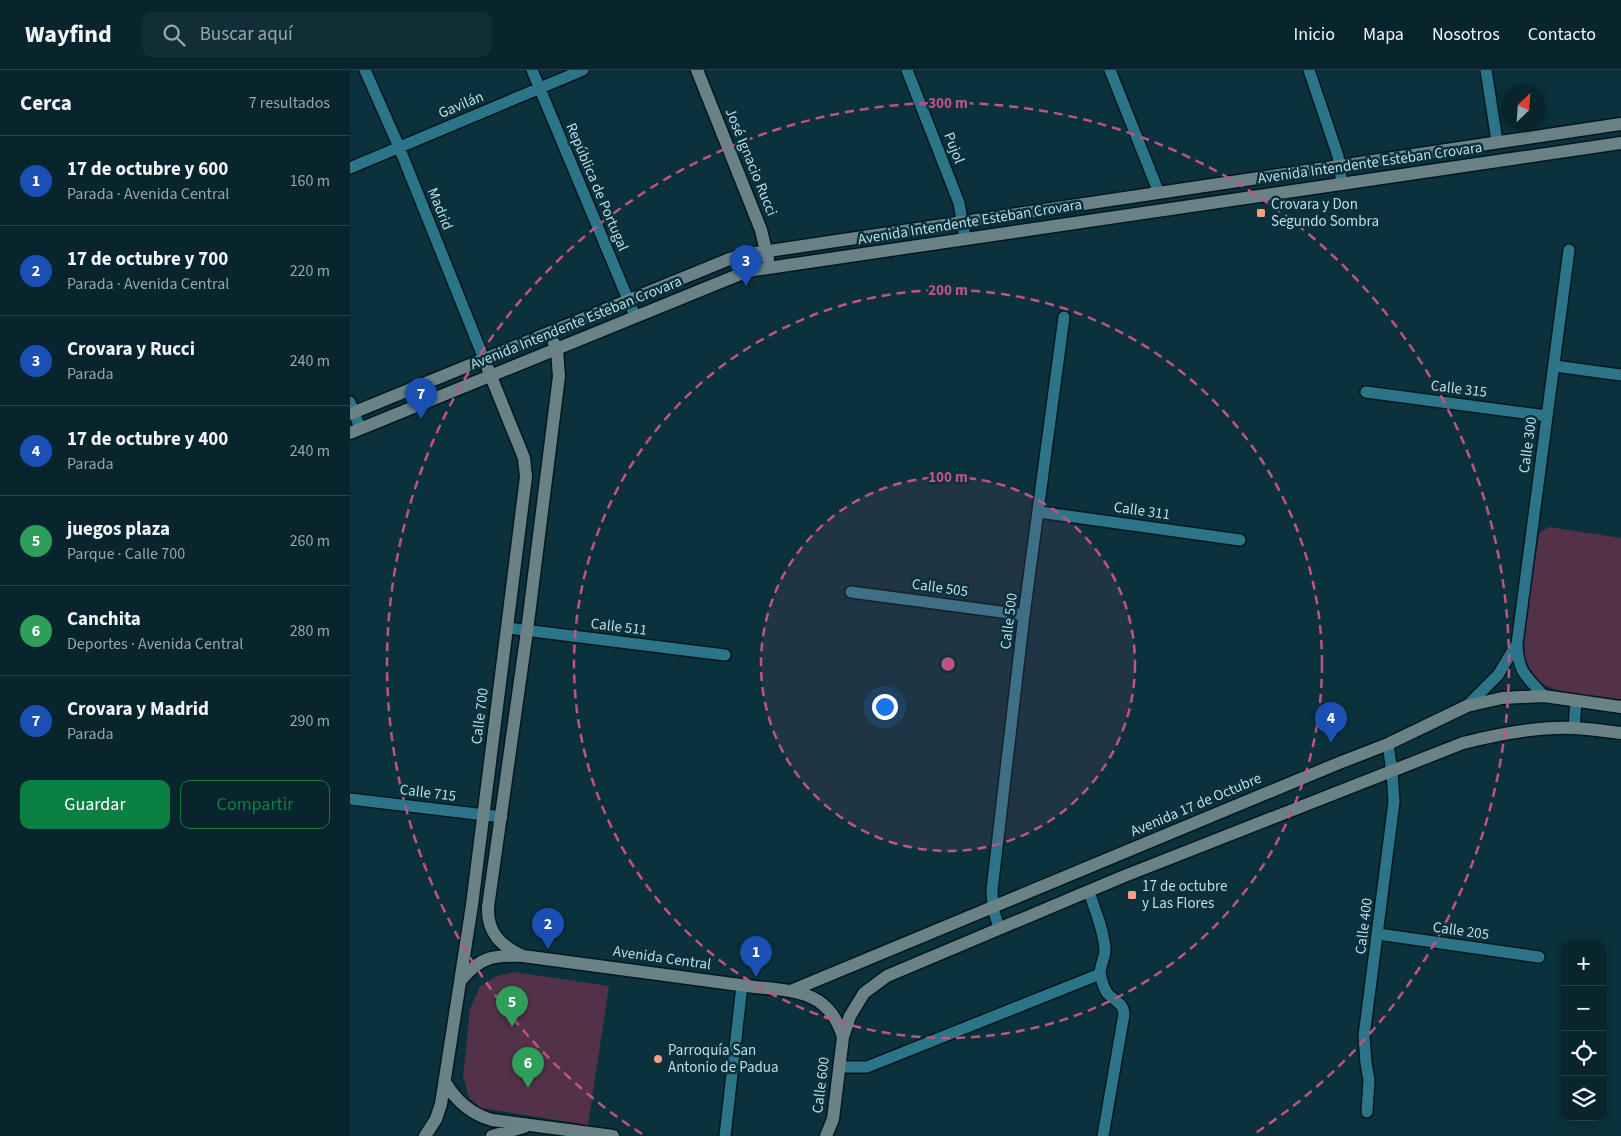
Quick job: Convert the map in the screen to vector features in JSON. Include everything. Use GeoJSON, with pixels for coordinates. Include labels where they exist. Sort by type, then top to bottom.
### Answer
{"type":"FeatureCollection","features":[{"type":"Feature","properties":{"kind":"main road","name":"José Ignacio Rucci"},"geometry":{"type":"LineString","coordinates":[[697,70],[761,230],[770,268]]}},
{"type":"Feature","properties":{"kind":"main road","name":"Avenida Intendente Esteban Crovara"},"geometry":{"type":"LineString","coordinates":[[351,409],[484,359],[727,260],[767,251],[1621,124]]}},
{"type":"Feature","properties":{"kind":"main road","name":"Avenida Intendente Esteban Crovara"},"geometry":{"type":"LineString","coordinates":[[355,431],[743,273],[965,238],[1621,143]]}},
{"type":"Feature","properties":{"kind":"main road"},"geometry":{"type":"LineString","coordinates":[[523,956],[502,945],[489,924],[488,915],[528,631],[559,376],[557,350],[549,332]]}},
{"type":"Feature","properties":{"kind":"main road","name":"Calle 700"},"geometry":{"type":"LineString","coordinates":[[445,1082],[462,978],[484,815],[526,477],[524,458],[484,359]]}},
{"type":"Feature","properties":{"kind":"main road","name":"Avenida 17 de Octubre"},"geometry":{"type":"LineString","coordinates":[[793,990],[1338,763],[1388,744],[1467,706],[1502,698],[1544,696],[1621,707]]}},
{"type":"Feature","properties":{"kind":"main road"},"geometry":{"type":"LineString","coordinates":[[843,1037],[858,1002],[864,993],[873,985],[902,969],[1122,877],[1392,772],[1441,751],[1483,738],[1510,733],[1574,728],[1621,733]]}},
{"type":"Feature","properties":{"kind":"main road","name":"Avenida Central"},"geometry":{"type":"LineString","coordinates":[[462,978],[475,965],[490,957],[523,956],[742,986],[793,990],[809,996],[820,1003],[839,1025],[843,1037]]}},
{"type":"Feature","properties":{"kind":"main road","name":"Calle 600"},"geometry":{"type":"LineString","coordinates":[[833,1119],[843,1037]]}},
{"type":"Feature","properties":{"kind":"main road"},"geometry":{"type":"LineString","coordinates":[[445,1082],[459,1101],[481,1116],[492,1120],[613,1136]]}},
{"type":"Feature","properties":{"kind":"main road"},"geometry":{"type":"LineString","coordinates":[[425,1136],[436,1119],[445,1082]]}},
{"type":"Feature","properties":{"kind":"main road"},"geometry":{"type":"LineString","coordinates":[[826,1136],[833,1119]]}},
{"type":"Feature","properties":{"kind":"main road"},"geometry":{"type":"LineString","coordinates":[[492,1136],[531,1125]]}},
{"type":"Feature","properties":{"kind":"street","name":"Madrid"},"geometry":{"type":"LineString","coordinates":[[365,70],[399,147],[484,359]]}},
{"type":"Feature","properties":{"kind":"street","name":"República de Portugal"},"geometry":{"type":"LineString","coordinates":[[532,70],[635,316]]}},
{"type":"Feature","properties":{"kind":"street","name":"Gavilán"},"geometry":{"type":"LineString","coordinates":[[350,168],[583,70]]}},
{"type":"Feature","properties":{"kind":"street","name":"Pujol"},"geometry":{"type":"LineString","coordinates":[[907,70],[959,203],[965,238]]}},
{"type":"Feature","properties":{"kind":"street"},"geometry":{"type":"LineString","coordinates":[[1110,70],[1159,193]]}},
{"type":"Feature","properties":{"kind":"street"},"geometry":{"type":"LineString","coordinates":[[1309,70],[1340,166],[1342,184]]}},
{"type":"Feature","properties":{"kind":"street"},"geometry":{"type":"LineString","coordinates":[[1486,70],[1497,141]]}},
{"type":"Feature","properties":{"kind":"street","name":"Calle 300"},"geometry":{"type":"LineString","coordinates":[[1517,644],[1569,250]]}},
{"type":"Feature","properties":{"kind":"street","name":"Calle 500"},"geometry":{"type":"LineString","coordinates":[[999,928],[992,908],[992,890],[1024,615],[1064,317]]}},
{"type":"Feature","properties":{"kind":"street"},"geometry":{"type":"LineString","coordinates":[[1555,366],[1621,375]]}},
{"type":"Feature","properties":{"kind":"street","name":"Calle 315"},"geometry":{"type":"LineString","coordinates":[[1366,392],[1547,416]]}},
{"type":"Feature","properties":{"kind":"street"},"geometry":{"type":"LineString","coordinates":[[351,409],[355,431]]}},
{"type":"Feature","properties":{"kind":"street","name":"Calle 311"},"geometry":{"type":"LineString","coordinates":[[1039,512],[1240,540]]}},
{"type":"Feature","properties":{"kind":"street","name":"Calle 505"},"geometry":{"type":"LineString","coordinates":[[851,592],[1024,615]]}},
{"type":"Feature","properties":{"kind":"street","name":"Calle 511"},"geometry":{"type":"LineString","coordinates":[[508,628],[725,655]]}},
{"type":"Feature","properties":{"kind":"street"},"geometry":{"type":"LineString","coordinates":[[1517,644],[1518,660],[1522,670],[1544,696]]}},
{"type":"Feature","properties":{"kind":"street"},"geometry":{"type":"LineString","coordinates":[[1467,706],[1498,675],[1517,644]]}},
{"type":"Feature","properties":{"kind":"street"},"geometry":{"type":"LineString","coordinates":[[1574,728],[1576,701]]}},
{"type":"Feature","properties":{"kind":"street","name":"Calle 400"},"geometry":{"type":"LineString","coordinates":[[1367,1112],[1369,1080],[1364,1036],[1394,802],[1388,744]]}},
{"type":"Feature","properties":{"kind":"street","name":"Calle 715"},"geometry":{"type":"LineString","coordinates":[[350,799],[502,817]]}},
{"type":"Feature","properties":{"kind":"street"},"geometry":{"type":"LineString","coordinates":[[1089,892],[1104,944],[1105,953],[1100,974],[1107,993],[1124,1008],[1103,1136]]}},
{"type":"Feature","properties":{"kind":"street","name":"Calle 205"},"geometry":{"type":"LineString","coordinates":[[1378,934],[1539,957]]}},
{"type":"Feature","properties":{"kind":"street"},"geometry":{"type":"LineString","coordinates":[[839,1067],[867,1067],[1100,974]]}},
{"type":"Feature","properties":{"kind":"street"},"geometry":{"type":"LineString","coordinates":[[725,1136],[742,986]]}},
{"type":"Feature","properties":{"kind":"street","name":"Calle 600"},"geometry":{"type":"LineString","coordinates":[[831,1136],[833,1119]]}},
{"type":"Feature","properties":{"kind":"shaded area"},"geometry":{"type":"Polygon","coordinates":[[[1549,527],[1621,538],[1621,699],[1561,691],[1540,682],[1533,676],[1527,666],[1522,647],[1539,533],[1549,527]]]}},
{"type":"Feature","properties":{"kind":"shaded area"},"geometry":{"type":"Polygon","coordinates":[[[514,972],[609,986],[588,1125],[481,1108],[469,1098],[463,1076],[470,1009],[480,986],[497,976],[514,972]]]}},
{"type":"Feature","properties":{"kind":"place","name":"Crovara y Don Segundo Sombra"},"geometry":{"type":"Point","coordinates":[1261,213]}},
{"type":"Feature","properties":{"kind":"place","name":"Crovara y Rucci"},"geometry":{"type":"Point","coordinates":[746,286]}},
{"type":"Feature","properties":{"kind":"place","name":"Crovara y Madrid"},"geometry":{"type":"Point","coordinates":[421,419]}},
{"type":"Feature","properties":{"kind":"place","name":"17 de octubre y 400"},"geometry":{"type":"Point","coordinates":[1331,743]}},
{"type":"Feature","properties":{"kind":"place","name":"17 de octubre y Las Flores"},"geometry":{"type":"Point","coordinates":[1132,895]}},
{"type":"Feature","properties":{"kind":"place","name":"17 de octubre y 700"},"geometry":{"type":"Point","coordinates":[548,949]}},
{"type":"Feature","properties":{"kind":"place","name":"17 de octubre y 600"},"geometry":{"type":"Point","coordinates":[756,977]}},
{"type":"Feature","properties":{"kind":"place","name":"juegos plaza"},"geometry":{"type":"Point","coordinates":[512,1027]}},
{"type":"Feature","properties":{"kind":"place","name":"Parroquía San Antonio de Padua"},"geometry":{"type":"Point","coordinates":[658,1059]}},
{"type":"Feature","properties":{"kind":"place","name":"Canchita"},"geometry":{"type":"Point","coordinates":[528,1088]}}]}
